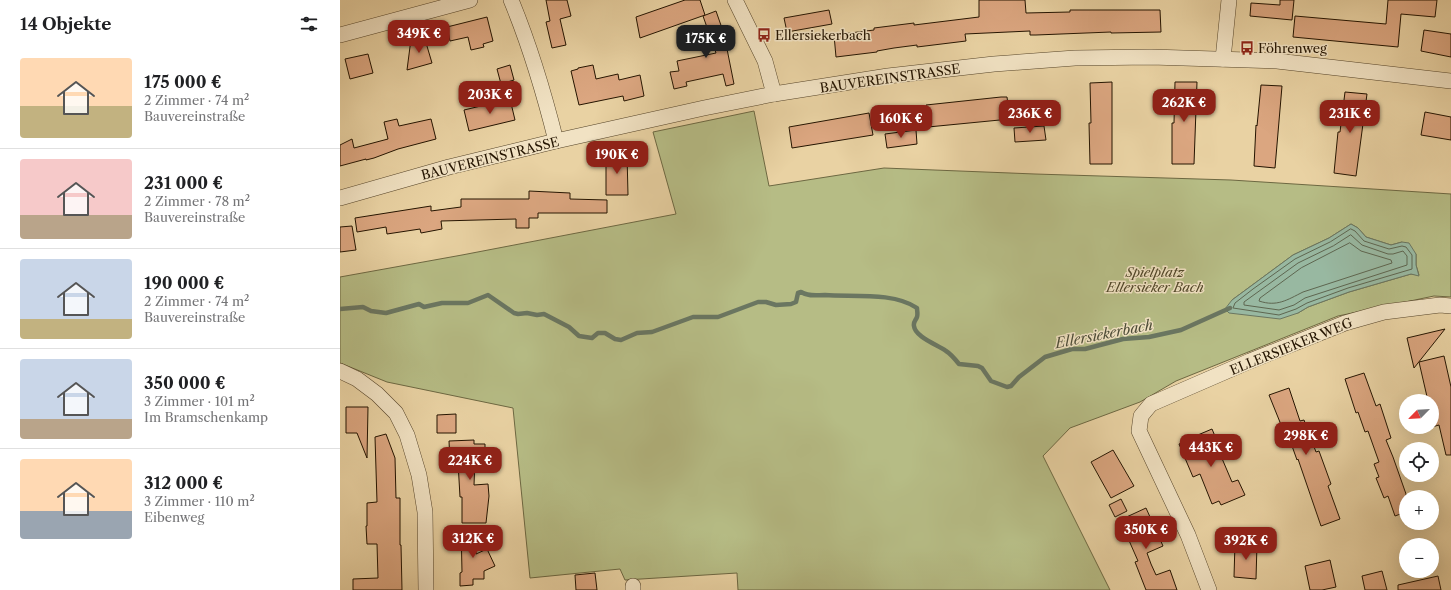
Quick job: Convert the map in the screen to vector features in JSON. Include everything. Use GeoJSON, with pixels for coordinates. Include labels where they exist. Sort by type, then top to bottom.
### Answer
{"type":"FeatureCollection","features":[{"type":"Feature","properties":{"kind":"street"},"geometry":{"type":"LineString","coordinates":[[340,35],[470,0]]}},
{"type":"Feature","properties":{"kind":"street"},"geometry":{"type":"LineString","coordinates":[[511,0],[531,53],[544,94],[556,141]]}},
{"type":"Feature","properties":{"kind":"street"},"geometry":{"type":"LineString","coordinates":[[735,0],[765,61],[774,94]]}},
{"type":"Feature","properties":{"kind":"street"},"geometry":{"type":"LineString","coordinates":[[1223,59],[1229,0]]}},
{"type":"Feature","properties":{"kind":"street","name":"BAUVEREINSTRASSE"},"geometry":{"type":"LineString","coordinates":[[340,198],[449,167],[556,141],[704,108],[774,94],[888,76],[1002,64],[1083,58],[1151,57],[1277,61],[1451,81]]}},
{"type":"Feature","properties":{"kind":"street","name":"ELLERSIEKER WEG"},"geometry":{"type":"LineString","coordinates":[[1209,590],[1188,535],[1139,432],[1141,416],[1151,404],[1333,327],[1384,312],[1440,305],[1451,306]]}},
{"type":"Feature","properties":{"kind":"street"},"geometry":{"type":"LineString","coordinates":[[340,371],[357,379],[377,394],[396,413],[407,435],[419,475],[425,512],[426,590]]}},
{"type":"Feature","properties":{"kind":"green space","name":"Spielplatz Ellersieker Bach"},"geometry":{"type":"Polygon","coordinates":[[[754,111],[769,186],[884,168],[1231,180],[1451,194],[1451,297],[1434,296],[1338,316],[1176,381],[1140,402],[1070,428],[1043,456],[1110,590],[738,590],[737,573],[625,580],[620,569],[530,578],[513,408],[387,382],[340,363],[340,277],[676,214],[653,132],[754,111]],[[1351,224],[1329,238],[1293,255],[1232,300],[1298,313],[1308,307],[1349,292],[1411,274],[1419,275],[1416,265],[1416,254],[1402,242],[1391,245],[1366,237],[1358,228],[1351,224]]]}},
{"type":"Feature","properties":{"kind":"water"},"geometry":{"type":"Polygon","coordinates":[[[1351,224],[1358,228],[1366,237],[1391,245],[1402,242],[1409,243],[1416,254],[1416,265],[1419,276],[1411,274],[1349,292],[1280,319],[1229,313],[1225,309],[1232,300],[1293,255],[1329,238],[1351,224]]]}},
{"type":"Feature","properties":{"kind":"building"},"geometry":{"type":"Polygon","coordinates":[[[546,0],[567,0],[571,16],[560,19],[566,45],[552,48],[546,22],[550,21],[546,0]]]}},
{"type":"Feature","properties":{"kind":"building"},"geometry":{"type":"Polygon","coordinates":[[[685,0],[700,0],[705,15],[640,38],[636,17],[685,0]]]}},
{"type":"Feature","properties":{"kind":"building"},"geometry":{"type":"Polygon","coordinates":[[[979,0],[1025,0],[1026,13],[1070,12],[1070,10],[1160,10],[1161,32],[1030,35],[1030,31],[965,34],[966,41],[917,47],[917,45],[836,57],[834,35],[914,23],[914,25],[979,17],[979,0]]]}},
{"type":"Feature","properties":{"kind":"building"},"geometry":{"type":"Polygon","coordinates":[[[1280,0],[1294,0],[1292,20],[1250,16],[1251,3],[1280,5],[1280,0]]]}},
{"type":"Feature","properties":{"kind":"building"},"geometry":{"type":"Polygon","coordinates":[[[1388,0],[1437,0],[1435,17],[1401,14],[1398,47],[1293,37],[1295,16],[1386,24],[1388,0]]]}},
{"type":"Feature","properties":{"kind":"building"},"geometry":{"type":"Polygon","coordinates":[[[829,10],[832,24],[787,32],[784,18],[829,10]]]}},
{"type":"Feature","properties":{"kind":"building"},"geometry":{"type":"Polygon","coordinates":[[[716,11],[724,34],[734,84],[726,86],[723,74],[686,82],[687,86],[674,89],[670,72],[679,71],[677,61],[716,53],[703,16],[716,11]]]}},
{"type":"Feature","properties":{"kind":"building"},"geometry":{"type":"Polygon","coordinates":[[[487,17],[493,41],[483,44],[484,47],[471,50],[468,37],[450,41],[447,27],[487,17]]]}},
{"type":"Feature","properties":{"kind":"building"},"geometry":{"type":"Polygon","coordinates":[[[1424,30],[1451,34],[1451,57],[1421,51],[1424,30]]]}},
{"type":"Feature","properties":{"kind":"building"},"geometry":{"type":"Polygon","coordinates":[[[424,36],[432,63],[407,70],[411,39],[424,36]]]}},
{"type":"Feature","properties":{"kind":"building"},"geometry":{"type":"Polygon","coordinates":[[[368,54],[373,73],[350,79],[345,59],[368,54]]]}},
{"type":"Feature","properties":{"kind":"building"},"geometry":{"type":"Polygon","coordinates":[[[510,65],[514,80],[501,84],[497,69],[510,65]]]}},
{"type":"Feature","properties":{"kind":"building"},"geometry":{"type":"Polygon","coordinates":[[[593,65],[596,79],[618,74],[619,80],[640,75],[644,96],[624,101],[623,96],[579,105],[571,71],[593,65]]]}},
{"type":"Feature","properties":{"kind":"building"},"geometry":{"type":"Polygon","coordinates":[[[1112,82],[1112,164],[1090,164],[1090,83],[1112,82]]]}},
{"type":"Feature","properties":{"kind":"building"},"geometry":{"type":"Polygon","coordinates":[[[1175,82],[1197,82],[1194,164],[1172,164],[1172,123],[1174,123],[1175,82]]]}},
{"type":"Feature","properties":{"kind":"building"},"geometry":{"type":"Polygon","coordinates":[[[1261,85],[1282,86],[1275,168],[1254,166],[1256,125],[1257,126],[1261,85]]]}},
{"type":"Feature","properties":{"kind":"building"},"geometry":{"type":"Polygon","coordinates":[[[1345,92],[1367,94],[1356,176],[1334,173],[1338,132],[1340,132],[1345,92]]]}},
{"type":"Feature","properties":{"kind":"building"},"geometry":{"type":"Polygon","coordinates":[[[1007,97],[1010,119],[928,127],[926,105],[1007,97]]]}},
{"type":"Feature","properties":{"kind":"building"},"geometry":{"type":"Polygon","coordinates":[[[510,99],[515,120],[469,131],[464,110],[510,99]]]}},
{"type":"Feature","properties":{"kind":"building"},"geometry":{"type":"Polygon","coordinates":[[[1425,112],[1451,117],[1451,140],[1421,135],[1425,112]]]}},
{"type":"Feature","properties":{"kind":"building"},"geometry":{"type":"Polygon","coordinates":[[[869,113],[873,135],[792,148],[789,127],[869,113]]]}},
{"type":"Feature","properties":{"kind":"building"},"geometry":{"type":"Polygon","coordinates":[[[397,119],[399,126],[431,119],[436,139],[398,149],[374,158],[340,166],[340,145],[352,139],[354,148],[388,139],[384,122],[397,119]]]}},
{"type":"Feature","properties":{"kind":"building"},"geometry":{"type":"Polygon","coordinates":[[[1044,126],[1046,140],[1015,142],[1014,128],[1044,126]]]}},
{"type":"Feature","properties":{"kind":"building"},"geometry":{"type":"Polygon","coordinates":[[[916,130],[917,144],[887,148],[885,134],[916,130]]]}},
{"type":"Feature","properties":{"kind":"building"},"geometry":{"type":"Polygon","coordinates":[[[606,154],[627,154],[628,195],[606,195],[606,154]]]}},
{"type":"Feature","properties":{"kind":"building"},"geometry":{"type":"Polygon","coordinates":[[[529,191],[570,193],[570,199],[607,200],[607,213],[538,213],[538,218],[529,218],[529,228],[516,228],[516,219],[441,221],[442,229],[421,233],[420,229],[387,234],[386,227],[357,232],[355,218],[431,206],[431,211],[461,207],[461,199],[529,199],[529,191]]]}},
{"type":"Feature","properties":{"kind":"building"},"geometry":{"type":"Polygon","coordinates":[[[352,226],[356,250],[340,252],[340,227],[352,226]]]}},
{"type":"Feature","properties":{"kind":"building"},"geometry":{"type":"Polygon","coordinates":[[[1445,329],[1414,368],[1407,338],[1445,329]]]}},
{"type":"Feature","properties":{"kind":"building"},"geometry":{"type":"Polygon","coordinates":[[[1444,356],[1451,387],[1451,455],[1446,455],[1439,425],[1439,394],[1426,394],[1419,362],[1444,356]]]}},
{"type":"Feature","properties":{"kind":"building"},"geometry":{"type":"Polygon","coordinates":[[[1364,373],[1376,406],[1380,404],[1391,438],[1386,440],[1399,474],[1399,482],[1402,482],[1405,490],[1399,490],[1399,515],[1395,516],[1388,496],[1384,498],[1376,478],[1379,477],[1374,464],[1379,462],[1368,431],[1365,432],[1358,412],[1356,413],[1345,379],[1364,373]]]}},
{"type":"Feature","properties":{"kind":"building"},"geometry":{"type":"Polygon","coordinates":[[[1289,388],[1300,421],[1304,420],[1316,452],[1319,451],[1331,484],[1328,486],[1340,519],[1321,526],[1298,459],[1297,460],[1292,446],[1290,447],[1269,395],[1289,388]]]}},
{"type":"Feature","properties":{"kind":"building"},"geometry":{"type":"Polygon","coordinates":[[[346,407],[368,407],[367,458],[357,433],[346,433],[346,407]]]}},
{"type":"Feature","properties":{"kind":"building"},"geometry":{"type":"Polygon","coordinates":[[[456,414],[456,433],[437,433],[437,415],[456,414]]]}},
{"type":"Feature","properties":{"kind":"building"},"geometry":{"type":"Polygon","coordinates":[[[1212,429],[1217,441],[1215,442],[1232,482],[1238,480],[1245,495],[1221,505],[1219,501],[1212,504],[1200,474],[1193,477],[1179,444],[1212,429]]]}},
{"type":"Feature","properties":{"kind":"building"},"geometry":{"type":"Polygon","coordinates":[[[386,434],[395,458],[396,498],[400,498],[402,590],[353,590],[353,579],[378,578],[377,544],[367,544],[367,503],[377,502],[375,437],[386,434]]]}},
{"type":"Feature","properties":{"kind":"building"},"geometry":{"type":"Polygon","coordinates":[[[474,440],[474,444],[485,444],[485,458],[475,458],[474,485],[488,484],[489,496],[486,523],[462,523],[462,497],[460,497],[458,462],[450,462],[449,441],[474,440]]]}},
{"type":"Feature","properties":{"kind":"building"},"geometry":{"type":"Polygon","coordinates":[[[1113,450],[1134,486],[1111,498],[1091,462],[1113,450]]]}},
{"type":"Feature","properties":{"kind":"building"},"geometry":{"type":"Polygon","coordinates":[[[1121,499],[1127,511],[1115,517],[1109,505],[1121,499]]]}},
{"type":"Feature","properties":{"kind":"building"},"geometry":{"type":"Polygon","coordinates":[[[1146,508],[1163,546],[1147,553],[1151,564],[1156,575],[1170,570],[1177,590],[1146,590],[1135,562],[1138,561],[1120,520],[1146,508]]]}},
{"type":"Feature","properties":{"kind":"building"},"geometry":{"type":"Polygon","coordinates":[[[461,526],[473,526],[474,547],[476,547],[476,554],[487,549],[495,566],[484,571],[484,579],[473,579],[473,585],[460,586],[460,573],[462,572],[461,526]]]}},
{"type":"Feature","properties":{"kind":"building"},"geometry":{"type":"Polygon","coordinates":[[[1235,543],[1257,544],[1256,579],[1234,577],[1235,543]]]}},
{"type":"Feature","properties":{"kind":"building"},"geometry":{"type":"Polygon","coordinates":[[[1330,560],[1336,587],[1322,590],[1310,590],[1305,566],[1330,560]]]}},
{"type":"Feature","properties":{"kind":"building"},"geometry":{"type":"Polygon","coordinates":[[[1382,571],[1387,590],[1365,590],[1362,576],[1382,571]]]}},
{"type":"Feature","properties":{"kind":"building"},"geometry":{"type":"Polygon","coordinates":[[[595,573],[597,590],[576,590],[575,575],[595,573]]]}},
{"type":"Feature","properties":{"kind":"building"},"geometry":{"type":"Polygon","coordinates":[[[1429,578],[1438,578],[1441,590],[1398,590],[1398,585],[1429,578]]]}},
{"type":"Feature","properties":{"kind":"waterway","name":"Ellersiekerbach"},"geometry":{"type":"LineString","coordinates":[[340,309],[363,307],[371,311],[386,313],[419,304],[424,307],[442,303],[468,303],[488,295],[514,313],[537,315],[544,314],[569,327],[579,336],[592,338],[598,333],[605,333],[615,339],[621,340],[637,333],[652,332],[693,317],[718,317],[758,302],[766,302],[776,305],[791,304],[796,302],[798,293],[801,292],[807,295],[885,297],[908,303],[917,308],[917,316],[914,325],[915,330],[922,337],[948,352],[959,364],[978,366],[982,368],[991,381],[1007,387],[1011,386],[1019,377],[1045,357],[1072,349],[1085,349],[1123,339],[1149,337],[1181,330],[1230,308]]}},
{"type":"Feature","properties":{"kind":"place","name":"Ellersiekerbach"},"geometry":{"type":"Point","coordinates":[764,35]}},
{"type":"Feature","properties":{"kind":"place","name":"Föhrenweg"},"geometry":{"type":"Point","coordinates":[1247,48]}}]}
